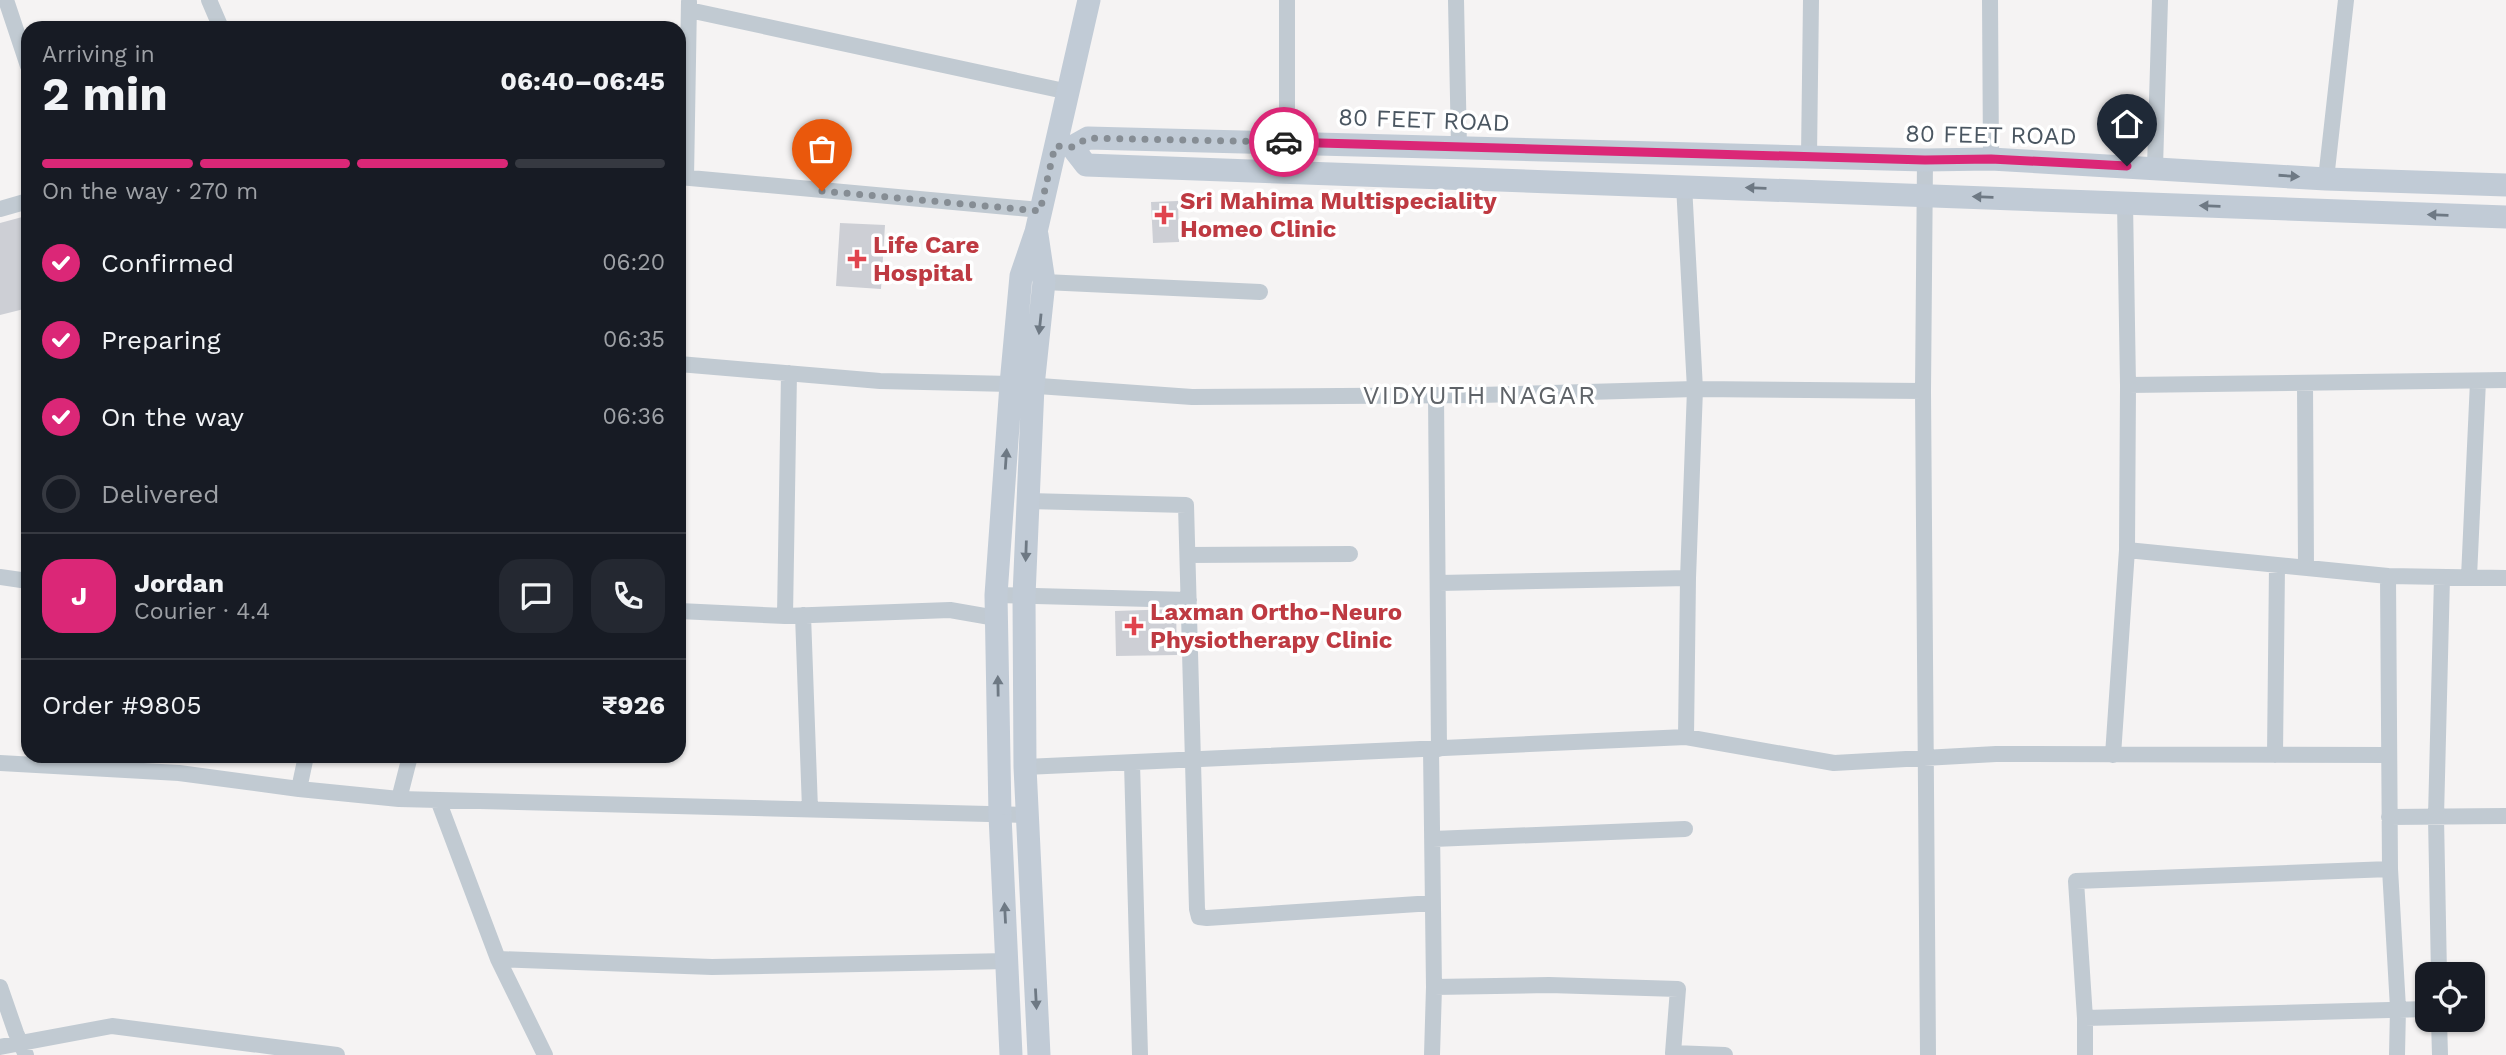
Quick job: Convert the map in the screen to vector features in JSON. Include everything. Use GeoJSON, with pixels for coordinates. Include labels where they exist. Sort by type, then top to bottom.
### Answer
{"type":"FeatureCollection","features":[{"type":"Feature","properties":{"kind":"main road"},"geometry":{"type":"LineString","coordinates":[[1038,1055],[1025,767],[1024,596],[1028,501],[1022,385],[1021,276],[1063,147],[1069,92],[1089,0]]}},
{"type":"Feature","properties":{"kind":"main road","name":"80 FEET ROAD"},"geometry":{"type":"LineString","coordinates":[[1063,147],[1088,138],[1925,160],[1991,159],[2506,185]]}},
{"type":"Feature","properties":{"kind":"main road"},"geometry":{"type":"LineString","coordinates":[[1063,147],[1086,165],[1684,185],[2506,218]]}},
{"type":"Feature","properties":{"kind":"main road"},"geometry":{"type":"LineString","coordinates":[[1011,1055],[1000,815],[996,606],[1022,385],[1044,282],[1038,221]]}},
{"type":"Feature","properties":{"kind":"street"},"geometry":{"type":"LineString","coordinates":[[6,0],[21,45]]}},
{"type":"Feature","properties":{"kind":"street"},"geometry":{"type":"LineString","coordinates":[[209,0],[218,21]]}},
{"type":"Feature","properties":{"kind":"street"},"geometry":{"type":"LineString","coordinates":[[1287,0],[1287,142]]}},
{"type":"Feature","properties":{"kind":"street"},"geometry":{"type":"LineString","coordinates":[[1456,0],[1459,147]]}},
{"type":"Feature","properties":{"kind":"street"},"geometry":{"type":"LineString","coordinates":[[1809,156],[1811,0]]}},
{"type":"Feature","properties":{"kind":"street"},"geometry":{"type":"LineString","coordinates":[[1990,0],[1991,159]]}},
{"type":"Feature","properties":{"kind":"street"},"geometry":{"type":"LineString","coordinates":[[2155,167],[2160,0]]}},
{"type":"Feature","properties":{"kind":"street"},"geometry":{"type":"LineString","coordinates":[[2326,178],[2346,0]]}},
{"type":"Feature","properties":{"kind":"street"},"geometry":{"type":"LineString","coordinates":[[686,92],[689,5],[1069,92]]}},
{"type":"Feature","properties":{"kind":"street"},"geometry":{"type":"LineString","coordinates":[[1925,160],[1924,758],[1928,1055]]}},
{"type":"Feature","properties":{"kind":"street"},"geometry":{"type":"LineString","coordinates":[[686,178],[1038,221]]}},
{"type":"Feature","properties":{"kind":"street"},"geometry":{"type":"LineString","coordinates":[[1684,185],[1695,389],[1688,578],[1686,737]]}},
{"type":"Feature","properties":{"kind":"street"},"geometry":{"type":"LineString","coordinates":[[2113,755],[2127,550],[2125,202]]}},
{"type":"Feature","properties":{"kind":"street"},"geometry":{"type":"LineString","coordinates":[[0,209],[21,203]]}},
{"type":"Feature","properties":{"kind":"street"},"geometry":{"type":"LineString","coordinates":[[1044,282],[1260,292]]}},
{"type":"Feature","properties":{"kind":"street"},"geometry":{"type":"LineString","coordinates":[[686,365],[880,381],[1022,385],[1192,397],[1695,389],[1923,391]]}},
{"type":"Feature","properties":{"kind":"street"},"geometry":{"type":"LineString","coordinates":[[785,616],[789,373]]}},
{"type":"Feature","properties":{"kind":"street"},"geometry":{"type":"LineString","coordinates":[[2128,385],[2506,380]]}},
{"type":"Feature","properties":{"kind":"street"},"geometry":{"type":"LineString","coordinates":[[2469,577],[2478,381]]}},
{"type":"Feature","properties":{"kind":"street"},"geometry":{"type":"LineString","coordinates":[[2305,383],[2306,568]]}},
{"type":"Feature","properties":{"kind":"street"},"geometry":{"type":"LineString","coordinates":[[1432,1055],[1433,839],[1439,583],[1436,395]]}},
{"type":"Feature","properties":{"kind":"street"},"geometry":{"type":"LineString","coordinates":[[1028,501],[1184,503],[1187,508],[1199,917],[1433,903]]}},
{"type":"Feature","properties":{"kind":"street"},"geometry":{"type":"LineString","coordinates":[[2127,550],[2388,576],[2506,578]]}},
{"type":"Feature","properties":{"kind":"street"},"geometry":{"type":"LineString","coordinates":[[1188,555],[1350,554]]}},
{"type":"Feature","properties":{"kind":"street"},"geometry":{"type":"LineString","coordinates":[[2275,755],[2277,565]]}},
{"type":"Feature","properties":{"kind":"street"},"geometry":{"type":"LineString","coordinates":[[2388,576],[2389,817],[2398,1008],[2397,1055]]}},
{"type":"Feature","properties":{"kind":"street"},"geometry":{"type":"LineString","coordinates":[[0,577],[21,581]]}},
{"type":"Feature","properties":{"kind":"street"},"geometry":{"type":"LineString","coordinates":[[2439,962],[2436,817],[2442,577]]}},
{"type":"Feature","properties":{"kind":"street"},"geometry":{"type":"LineString","coordinates":[[1439,583],[1688,578]]}},
{"type":"Feature","properties":{"kind":"street"},"geometry":{"type":"LineString","coordinates":[[686,611],[785,616],[950,610],[996,606],[1024,596],[1189,600]]}},
{"type":"Feature","properties":{"kind":"street"},"geometry":{"type":"LineString","coordinates":[[803,615],[810,809]]}},
{"type":"Feature","properties":{"kind":"street"},"geometry":{"type":"LineString","coordinates":[[1025,767],[1686,737],[1834,763],[1996,754],[2389,755]]}},
{"type":"Feature","properties":{"kind":"street"},"geometry":{"type":"LineString","coordinates":[[0,763],[179,773],[400,799],[1027,815]]}},
{"type":"Feature","properties":{"kind":"street"},"geometry":{"type":"LineString","coordinates":[[179,773],[181,763]]}},
{"type":"Feature","properties":{"kind":"street"},"geometry":{"type":"LineString","coordinates":[[299,789],[305,763]]}},
{"type":"Feature","properties":{"kind":"street"},"geometry":{"type":"LineString","coordinates":[[400,799],[408,763]]}},
{"type":"Feature","properties":{"kind":"street"},"geometry":{"type":"LineString","coordinates":[[1132,763],[1140,1055]]}},
{"type":"Feature","properties":{"kind":"street"},"geometry":{"type":"LineString","coordinates":[[438,800],[498,959],[545,1055]]}},
{"type":"Feature","properties":{"kind":"street"},"geometry":{"type":"LineString","coordinates":[[2389,817],[2506,816]]}},
{"type":"Feature","properties":{"kind":"street"},"geometry":{"type":"LineString","coordinates":[[1433,839],[1685,830]]}},
{"type":"Feature","properties":{"kind":"street"},"geometry":{"type":"LineString","coordinates":[[2085,1055],[2076,881],[2390,869]]}},
{"type":"Feature","properties":{"kind":"street"},"geometry":{"type":"LineString","coordinates":[[498,959],[712,967],[1008,961]]}},
{"type":"Feature","properties":{"kind":"street"},"geometry":{"type":"LineString","coordinates":[[1434,987],[1549,985],[1678,989],[1673,1053],[1726,1055]]}},
{"type":"Feature","properties":{"kind":"street"},"geometry":{"type":"LineString","coordinates":[[0,987],[24,1049]]}},
{"type":"Feature","properties":{"kind":"street"},"geometry":{"type":"LineString","coordinates":[[2085,1018],[2415,1009]]}},
{"type":"Feature","properties":{"kind":"street"},"geometry":{"type":"LineString","coordinates":[[0,1047],[24,1049],[111,1026],[272,1051],[337,1055]]}},
{"type":"Feature","properties":{"kind":"street"},"geometry":{"type":"LineString","coordinates":[[2440,1032],[2440,1055]]}},
{"type":"Feature","properties":{"kind":"building"},"geometry":{"type":"Polygon","coordinates":[[[1178,201],[1179,242],[1153,243],[1151,202],[1178,201]]]}},
{"type":"Feature","properties":{"kind":"building"},"geometry":{"type":"Polygon","coordinates":[[[21,217],[21,310],[0,315],[0,223],[21,217]]]}},
{"type":"Feature","properties":{"kind":"building"},"geometry":{"type":"Polygon","coordinates":[[[840,223],[885,225],[881,289],[836,286],[840,223]]]}},
{"type":"Feature","properties":{"kind":"building"},"geometry":{"type":"Polygon","coordinates":[[[1176,609],[1177,655],[1116,656],[1115,611],[1176,609]]]}},
{"type":"Feature","properties":{"kind":"way so far"},"geometry":{"type":"LineString","coordinates":[[822,191],[1040,211],[1055,146],[1072,147],[1088,138],[1284,142]]}},
{"type":"Feature","properties":{"kind":"place","name":"Sri Mahima Multispeciality Homeo Clinic"},"geometry":{"type":"Point","coordinates":[1164,215]}},
{"type":"Feature","properties":{"kind":"place","name":"Life Care Hospital"},"geometry":{"type":"Point","coordinates":[857,259]}},
{"type":"Feature","properties":{"kind":"place","name":"Laxman Ortho-Neuro Physiotherapy Clinic"},"geometry":{"type":"Point","coordinates":[1134,626]}},
{"type":"Feature","properties":{"kind":"district","name":"VIDYUTH NAGAR"},"geometry":{"type":"Point","coordinates":[1480,395]}},
{"type":"Feature","properties":{"kind":"route"},"geometry":{"type":"LineString","coordinates":[[1284,142],[1925,160],[1991,159],[2127,166]]}}]}
